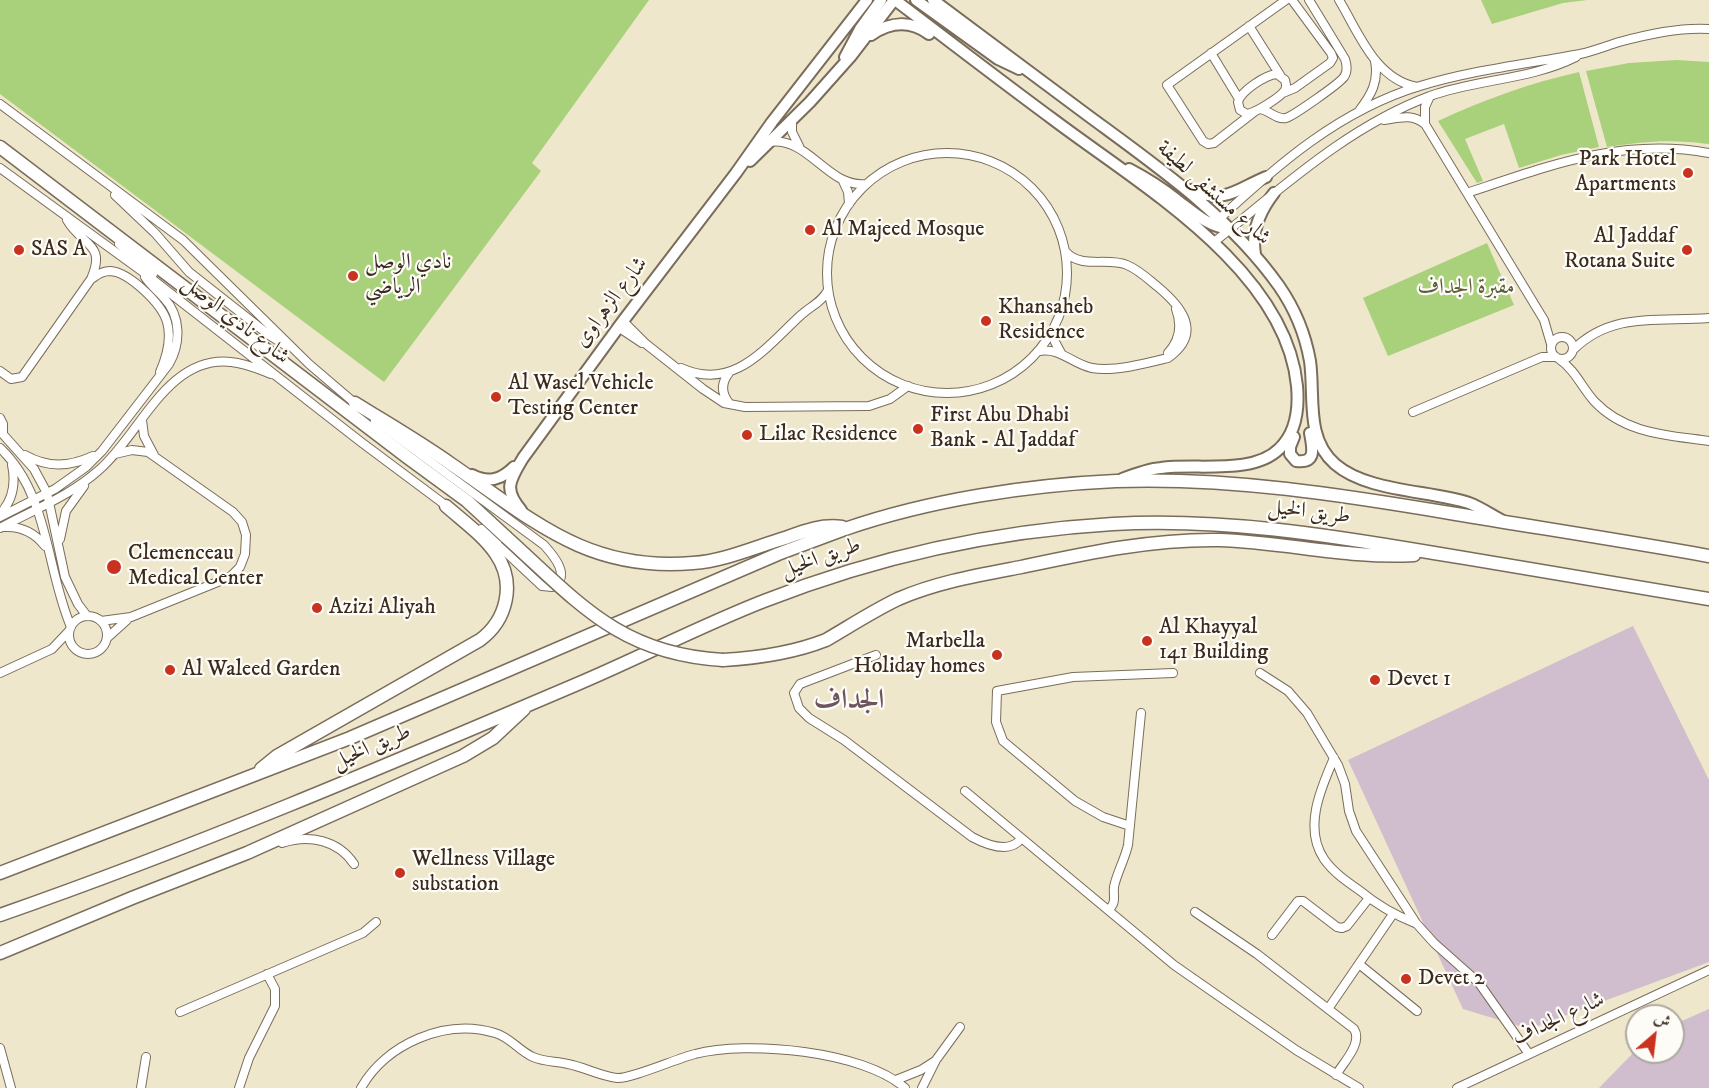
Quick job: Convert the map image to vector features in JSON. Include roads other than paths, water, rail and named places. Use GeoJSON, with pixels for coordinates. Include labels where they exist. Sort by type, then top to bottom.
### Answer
{"type":"FeatureCollection","features":[{"type":"Feature","properties":{"kind":"highway"},"geometry":{"type":"LineString","coordinates":[[0,147],[449,487],[587,610],[619,633],[637,642],[670,653],[723,660],[769,656],[826,640],[897,600],[939,585],[979,574],[1116,547],[1160,542],[1221,540],[1360,555],[1436,553]]}},
{"type":"Feature","properties":{"kind":"highway"},"geometry":{"type":"LineString","coordinates":[[355,403],[450,463],[532,521],[569,542],[595,553],[656,564],[702,562],[811,529],[832,526],[846,528]]}},
{"type":"Feature","properties":{"kind":"highway","name":"طريق الخيل"},"geometry":{"type":"LineString","coordinates":[[0,873],[350,738],[745,567],[846,528],[916,509],[986,495],[1058,485],[1116,481],[1243,484],[1338,495],[1709,556]]}},
{"type":"Feature","properties":{"kind":"highway"},"geometry":{"type":"LineString","coordinates":[[257,773],[277,756],[480,640],[496,625],[507,596],[506,576],[501,561],[480,535],[446,506]]}},
{"type":"Feature","properties":{"kind":"highway","name":"طريق الخيل"},"geometry":{"type":"LineString","coordinates":[[0,915],[249,821],[528,705],[760,603],[860,567],[927,549],[999,535],[1117,524],[1240,525],[1328,535],[1709,599]]}},
{"type":"Feature","properties":{"kind":"highway"},"geometry":{"type":"LineString","coordinates":[[0,958],[6,951],[247,853],[463,756],[503,730],[528,705]]}},
{"type":"Feature","properties":{"kind":"highway"},"geometry":{"type":"LineString","coordinates":[[0,924],[22,908]]}},
{"type":"Feature","properties":{"kind":"main road"},"geometry":{"type":"LineString","coordinates":[[848,25],[856,0]]}},
{"type":"Feature","properties":{"kind":"main road","name":"شارع الزهراوى"},"geometry":{"type":"LineString","coordinates":[[532,521],[520,510],[510,493],[512,478],[523,458],[620,324],[867,0]]}},
{"type":"Feature","properties":{"kind":"main road"},"geometry":{"type":"LineString","coordinates":[[842,66],[853,41],[881,0]]}},
{"type":"Feature","properties":{"kind":"main road","name":"شارع الزهراوى"},"geometry":{"type":"LineString","coordinates":[[736,173],[792,120],[842,66],[894,0]]}},
{"type":"Feature","properties":{"kind":"main road","name":"شارع مستشفى لطيفة"},"geometry":{"type":"LineString","coordinates":[[894,0],[1102,156],[1212,226],[1230,230],[1255,254],[1281,290],[1300,325],[1310,362],[1314,428],[1319,442],[1333,462],[1343,470],[1371,482],[1466,502],[1503,522]]}},
{"type":"Feature","properties":{"kind":"main road"},"geometry":{"type":"LineString","coordinates":[[916,0],[998,59],[1031,73]]}},
{"type":"Feature","properties":{"kind":"main road","name":"شارع مستشفى لطيفة"},"geometry":{"type":"LineString","coordinates":[[933,0],[1179,185],[1212,226],[1214,243],[1254,285],[1274,316],[1292,359],[1298,402],[1292,430],[1287,440],[1270,457],[1248,464],[1156,468],[1116,481]]}},
{"type":"Feature","properties":{"kind":"main road"},"geometry":{"type":"LineString","coordinates":[[945,0],[962,15],[970,27]]}},
{"type":"Feature","properties":{"kind":"main road"},"geometry":{"type":"LineString","coordinates":[[865,39],[881,28],[907,24],[924,30],[943,43],[956,47]]}},
{"type":"Feature","properties":{"kind":"main road"},"geometry":{"type":"LineString","coordinates":[[1179,185],[1203,194],[1224,196],[1234,194],[1266,177]]}},
{"type":"Feature","properties":{"kind":"main road"},"geometry":{"type":"LineString","coordinates":[[1255,254],[1255,229],[1261,213],[1274,193]]}},
{"type":"Feature","properties":{"kind":"main road"},"geometry":{"type":"LineString","coordinates":[[1298,402],[1298,427],[1289,450],[1293,459],[1303,462],[1309,459],[1312,453],[1308,417],[1311,399]]}},
{"type":"Feature","properties":{"kind":"main road","name":"شارع الزهراوى"},"geometry":{"type":"LineString","coordinates":[[450,463],[475,477],[490,480],[504,476],[523,458]]}},
{"type":"Feature","properties":{"kind":"street"},"geometry":{"type":"LineString","coordinates":[[1286,0],[1167,85],[1203,141],[1208,144],[1214,143],[1257,110],[1295,88],[1330,63],[1333,58],[1292,0]]}},
{"type":"Feature","properties":{"kind":"street"},"geometry":{"type":"LineString","coordinates":[[1211,53],[1239,99],[1240,110],[1247,114],[1257,110],[1286,118],[1293,115],[1342,79],[1347,69],[1345,59],[1309,0]]}},
{"type":"Feature","properties":{"kind":"street"},"geometry":{"type":"LineString","coordinates":[[1339,0],[1374,60],[1397,81],[1417,87]]}},
{"type":"Feature","properties":{"kind":"street"},"geometry":{"type":"LineString","coordinates":[[1249,26],[1286,83],[1283,93]]}},
{"type":"Feature","properties":{"kind":"street"},"geometry":{"type":"LineString","coordinates":[[1212,226],[1310,141],[1357,113],[1417,87],[1477,71],[1582,54],[1657,33],[1694,28],[1709,29]]}},
{"type":"Feature","properties":{"kind":"street"},"geometry":{"type":"LineString","coordinates":[[1214,243],[1325,154],[1379,120],[1430,96],[1559,64],[1582,54]]}},
{"type":"Feature","properties":{"kind":"street"},"geometry":{"type":"LineString","coordinates":[[1357,113],[1374,87],[1377,78],[1374,60]]}},
{"type":"Feature","properties":{"kind":"street"},"geometry":{"type":"LineString","coordinates":[[1239,99],[1270,75],[1280,75]]}},
{"type":"Feature","properties":{"kind":"street"},"geometry":{"type":"LineString","coordinates":[[1425,124],[1424,112],[1430,96]]}},
{"type":"Feature","properties":{"kind":"street"},"geometry":{"type":"LineString","coordinates":[[1272,100],[1275,116]]}},
{"type":"Feature","properties":{"kind":"street","name":"شارع نادي الوصل"},"geometry":{"type":"LineString","coordinates":[[0,104],[189,245],[309,364],[392,435],[544,545],[561,570],[562,577],[559,584],[552,588],[542,586],[482,530],[446,506],[143,272],[0,168]]}},
{"type":"Feature","properties":{"kind":"street"},"geometry":{"type":"LineString","coordinates":[[0,111],[18,118]]}},
{"type":"Feature","properties":{"kind":"street"},"geometry":{"type":"LineString","coordinates":[[1379,120],[1407,116],[1416,118],[1425,124],[1544,320],[1552,353],[1576,375],[1595,401],[1620,421],[1650,433],[1709,441]]}},
{"type":"Feature","properties":{"kind":"street"},"geometry":{"type":"LineString","coordinates":[[792,120],[792,132],[799,148]]}},
{"type":"Feature","properties":{"kind":"street"},"geometry":{"type":"LineString","coordinates":[[769,142],[788,142],[843,181],[856,185],[866,184]]}},
{"type":"Feature","properties":{"kind":"street"},"geometry":{"type":"LineString","coordinates":[[1467,193],[1539,168],[1612,152],[1660,147],[1709,153]]}},
{"type":"Feature","properties":{"kind":"street"},"geometry":{"type":"LineString","coordinates":[[927,154],[961,154],[984,159],[1015,174],[1040,197],[1059,227],[1065,249],[1068,276],[1065,300],[1053,331],[1039,351],[1016,372],[998,382],[980,388],[940,393],[908,386],[878,370],[854,347],[836,318],[828,290],[827,267],[835,229],[849,204],[866,184],[894,165],[927,154]]}},
{"type":"Feature","properties":{"kind":"street"},"geometry":{"type":"LineString","coordinates":[[843,181],[848,192],[849,204]]}},
{"type":"Feature","properties":{"kind":"street","name":"شارع نادي الوصل"},"geometry":{"type":"LineString","coordinates":[[106,183],[189,272],[275,340],[292,348]]}},
{"type":"Feature","properties":{"kind":"street"},"geometry":{"type":"LineString","coordinates":[[62,193],[234,343]]}},
{"type":"Feature","properties":{"kind":"street"},"geometry":{"type":"LineString","coordinates":[[0,371],[11,379],[22,377],[91,279],[97,264],[97,254],[75,231],[65,216]]}},
{"type":"Feature","properties":{"kind":"street"},"geometry":{"type":"LineString","coordinates":[[1039,351],[1061,352],[1084,365],[1101,369],[1161,360],[1175,353],[1186,332],[1181,309],[1145,276],[1127,265],[1107,261],[1084,262],[1071,257],[1065,249]]}},
{"type":"Feature","properties":{"kind":"street"},"geometry":{"type":"LineString","coordinates":[[1068,276],[1072,268],[1084,262]]}},
{"type":"Feature","properties":{"kind":"street"},"geometry":{"type":"LineString","coordinates":[[91,279],[105,272],[116,272],[144,291],[161,307],[170,336],[168,350],[158,378]]}},
{"type":"Feature","properties":{"kind":"street"},"geometry":{"type":"LineString","coordinates":[[0,515],[34,500],[76,475],[102,451],[169,364],[178,338],[177,324],[169,304],[150,285],[143,272]]}},
{"type":"Feature","properties":{"kind":"street"},"geometry":{"type":"LineString","coordinates":[[674,365],[689,372],[705,375],[729,373],[769,348],[802,314],[823,298],[828,290]]}},
{"type":"Feature","properties":{"kind":"street"},"geometry":{"type":"LineString","coordinates":[[1538,359],[1558,337],[1593,334],[1634,321],[1663,318],[1709,318]]}},
{"type":"Feature","properties":{"kind":"street"},"geometry":{"type":"LineString","coordinates":[[1690,318],[1709,325]]}},
{"type":"Feature","properties":{"kind":"street"},"geometry":{"type":"LineString","coordinates":[[1544,320],[1571,341],[1576,375]]}},
{"type":"Feature","properties":{"kind":"street"},"geometry":{"type":"LineString","coordinates":[[620,324],[703,389],[731,405],[864,407],[890,399],[908,386]]}},
{"type":"Feature","properties":{"kind":"street"},"geometry":{"type":"LineString","coordinates":[[1053,331],[1055,342],[1061,352]]}},
{"type":"Feature","properties":{"kind":"street"},"geometry":{"type":"LineString","coordinates":[[1413,412],[1538,359],[1547,356],[1565,358],[1593,334]]}},
{"type":"Feature","properties":{"kind":"street"},"geometry":{"type":"LineString","coordinates":[[1,528],[73,490],[90,477],[115,454],[172,382],[188,371],[203,364],[224,361],[238,363],[278,376]]}},
{"type":"Feature","properties":{"kind":"street"},"geometry":{"type":"LineString","coordinates":[[729,373],[722,387],[731,405]]}},
{"type":"Feature","properties":{"kind":"street"},"geometry":{"type":"LineString","coordinates":[[0,418],[3,424],[1,432],[33,469],[47,493],[61,563],[71,591],[87,616]]}},
{"type":"Feature","properties":{"kind":"street"},"geometry":{"type":"LineString","coordinates":[[142,420],[144,436],[155,456]]}},
{"type":"Feature","properties":{"kind":"street"},"geometry":{"type":"LineString","coordinates":[[0,448],[10,458],[34,500],[60,599],[71,628],[71,642],[79,651]]}},
{"type":"Feature","properties":{"kind":"street"},"geometry":{"type":"LineString","coordinates":[[16,449],[37,461],[52,466],[78,462],[102,451]]}},
{"type":"Feature","properties":{"kind":"street"},"geometry":{"type":"LineString","coordinates":[[101,621],[131,617],[230,577],[240,567],[245,554],[245,528],[238,517],[155,456],[140,450],[115,454]]}},
{"type":"Feature","properties":{"kind":"street"},"geometry":{"type":"LineString","coordinates":[[0,515],[10,501],[14,489],[14,473],[10,458]]}},
{"type":"Feature","properties":{"kind":"street"},"geometry":{"type":"LineString","coordinates":[[59,548],[66,512],[90,477]]}},
{"type":"Feature","properties":{"kind":"street"},"geometry":{"type":"LineString","coordinates":[[1,528],[16,527],[29,531],[40,539],[48,550]]}},
{"type":"Feature","properties":{"kind":"street"},"geometry":{"type":"LineString","coordinates":[[52,650],[76,621],[87,616],[101,621],[106,629],[107,638]]}},
{"type":"Feature","properties":{"kind":"street"},"geometry":{"type":"LineString","coordinates":[[0,673],[52,650],[69,649],[88,654],[99,650],[107,638],[131,617]]}},
{"type":"Feature","properties":{"kind":"street"},"geometry":{"type":"LineString","coordinates":[[876,655],[800,684],[794,693],[799,708],[808,718],[844,740],[972,837],[1006,848],[1016,844],[1021,838]]}},
{"type":"Feature","properties":{"kind":"street"},"geometry":{"type":"LineString","coordinates":[[1130,826],[1103,817],[1075,801],[1003,741],[996,722],[997,690],[1072,677],[1173,673]]}},
{"type":"Feature","properties":{"kind":"street"},"geometry":{"type":"LineString","coordinates":[[1260,673],[1279,684],[1307,713],[1334,758],[1343,778],[1348,811],[1356,831],[1416,923],[1439,948],[1479,983],[1529,1054]]}},
{"type":"Feature","properties":{"kind":"street"},"geometry":{"type":"LineString","coordinates":[[1108,910],[1115,902],[1114,886],[1126,854],[1141,713]]}},
{"type":"Feature","properties":{"kind":"street"},"geometry":{"type":"LineString","coordinates":[[1334,758],[1317,802],[1315,820],[1322,857],[1331,868],[1369,898],[1393,914],[1416,923]]}},
{"type":"Feature","properties":{"kind":"street"},"geometry":{"type":"LineString","coordinates":[[965,791],[1174,965],[1335,1075],[1359,1088]]}},
{"type":"Feature","properties":{"kind":"street"},"geometry":{"type":"LineString","coordinates":[[247,853],[292,840],[308,838],[321,840],[334,846],[354,864]]}},
{"type":"Feature","properties":{"kind":"street"},"geometry":{"type":"LineString","coordinates":[[1272,935],[1298,901],[1303,901],[1337,927],[1342,928],[1347,926],[1369,898]]}},
{"type":"Feature","properties":{"kind":"street"},"geometry":{"type":"LineString","coordinates":[[1195,912],[1257,954],[1354,1029],[1357,1042],[1335,1075]]}},
{"type":"Feature","properties":{"kind":"street"},"geometry":{"type":"LineString","coordinates":[[1328,1009],[1393,914]]}},
{"type":"Feature","properties":{"kind":"street"},"geometry":{"type":"LineString","coordinates":[[180,1012],[363,933],[376,922]]}},
{"type":"Feature","properties":{"kind":"street"},"geometry":{"type":"LineString","coordinates":[[1359,964],[1417,1011]]}},
{"type":"Feature","properties":{"kind":"street","name":"شارع الجداف"},"geometry":{"type":"LineString","coordinates":[[1457,1088],[1709,970]]}},
{"type":"Feature","properties":{"kind":"street"},"geometry":{"type":"LineString","coordinates":[[239,1088],[249,1058],[275,1006],[275,989],[267,974]]}},
{"type":"Feature","properties":{"kind":"street"},"geometry":{"type":"LineString","coordinates":[[922,1088],[936,1060],[960,1027]]}},
{"type":"Feature","properties":{"kind":"street"},"geometry":{"type":"LineString","coordinates":[[361,1088],[375,1068],[398,1049],[429,1035],[463,1029],[494,1032],[510,1040],[534,1058],[571,1064],[616,1078],[703,1052],[740,1048],[772,1048],[807,1052],[850,1062],[896,1080],[905,1088]]}},
{"type":"Feature","properties":{"kind":"street"},"geometry":{"type":"LineString","coordinates":[[0,1048],[11,1088]]}},
{"type":"Feature","properties":{"kind":"street"},"geometry":{"type":"LineString","coordinates":[[141,1088],[146,1057]]}},
{"type":"Feature","properties":{"kind":"street"},"geometry":{"type":"LineString","coordinates":[[896,1080],[921,1070],[936,1060]]}},
{"type":"Feature","properties":{"kind":"place","name":"Park Hotel Apartments"},"geometry":{"type":"Point","coordinates":[1688,173]}},
{"type":"Feature","properties":{"kind":"place","name":"Al Majeed Mosque"},"geometry":{"type":"Point","coordinates":[810,230]}},
{"type":"Feature","properties":{"kind":"place","name":"SAS A"},"geometry":{"type":"Point","coordinates":[19,250]}},
{"type":"Feature","properties":{"kind":"place","name":"Al Jaddaf Rotana Suite"},"geometry":{"type":"Point","coordinates":[1687,250]}},
{"type":"Feature","properties":{"kind":"place","name":"نادي الوصل الرياضي"},"geometry":{"type":"Point","coordinates":[353,276]}},
{"type":"Feature","properties":{"kind":"place","name":"Khansaheb Residence"},"geometry":{"type":"Point","coordinates":[986,321]}},
{"type":"Feature","properties":{"kind":"place","name":"Al Wasel Vehicle Testing Center"},"geometry":{"type":"Point","coordinates":[496,397]}},
{"type":"Feature","properties":{"kind":"place","name":"First Abu Dhabi Bank - Al Jaddaf"},"geometry":{"type":"Point","coordinates":[918,429]}},
{"type":"Feature","properties":{"kind":"place","name":"Lilac Residence"},"geometry":{"type":"Point","coordinates":[747,435]}},
{"type":"Feature","properties":{"kind":"place","name":"Clemenceau Medical Center"},"geometry":{"type":"Point","coordinates":[114,567]}},
{"type":"Feature","properties":{"kind":"place","name":"Azizi Aliyah"},"geometry":{"type":"Point","coordinates":[317,608]}},
{"type":"Feature","properties":{"kind":"place","name":"Al Khayyal 141 Building"},"geometry":{"type":"Point","coordinates":[1147,641]}},
{"type":"Feature","properties":{"kind":"place","name":"Marbella Holiday homes"},"geometry":{"type":"Point","coordinates":[997,655]}},
{"type":"Feature","properties":{"kind":"place","name":"Al Waleed Garden"},"geometry":{"type":"Point","coordinates":[170,670]}},
{"type":"Feature","properties":{"kind":"place","name":"Devet 1"},"geometry":{"type":"Point","coordinates":[1375,680]}},
{"type":"Feature","properties":{"kind":"place","name":"Wellness Village substation"},"geometry":{"type":"Point","coordinates":[400,873]}},
{"type":"Feature","properties":{"kind":"place","name":"Devet 2"},"geometry":{"type":"Point","coordinates":[1406,979]}},
{"type":"Feature","properties":{"kind":"district","name":"الجداف"},"geometry":{"type":"Point","coordinates":[849,702]}},
{"type":"Feature","properties":{"kind":"park label","name":"مقبرة الجداف"},"geometry":{"type":"Point","coordinates":[1466,288]}}]}
